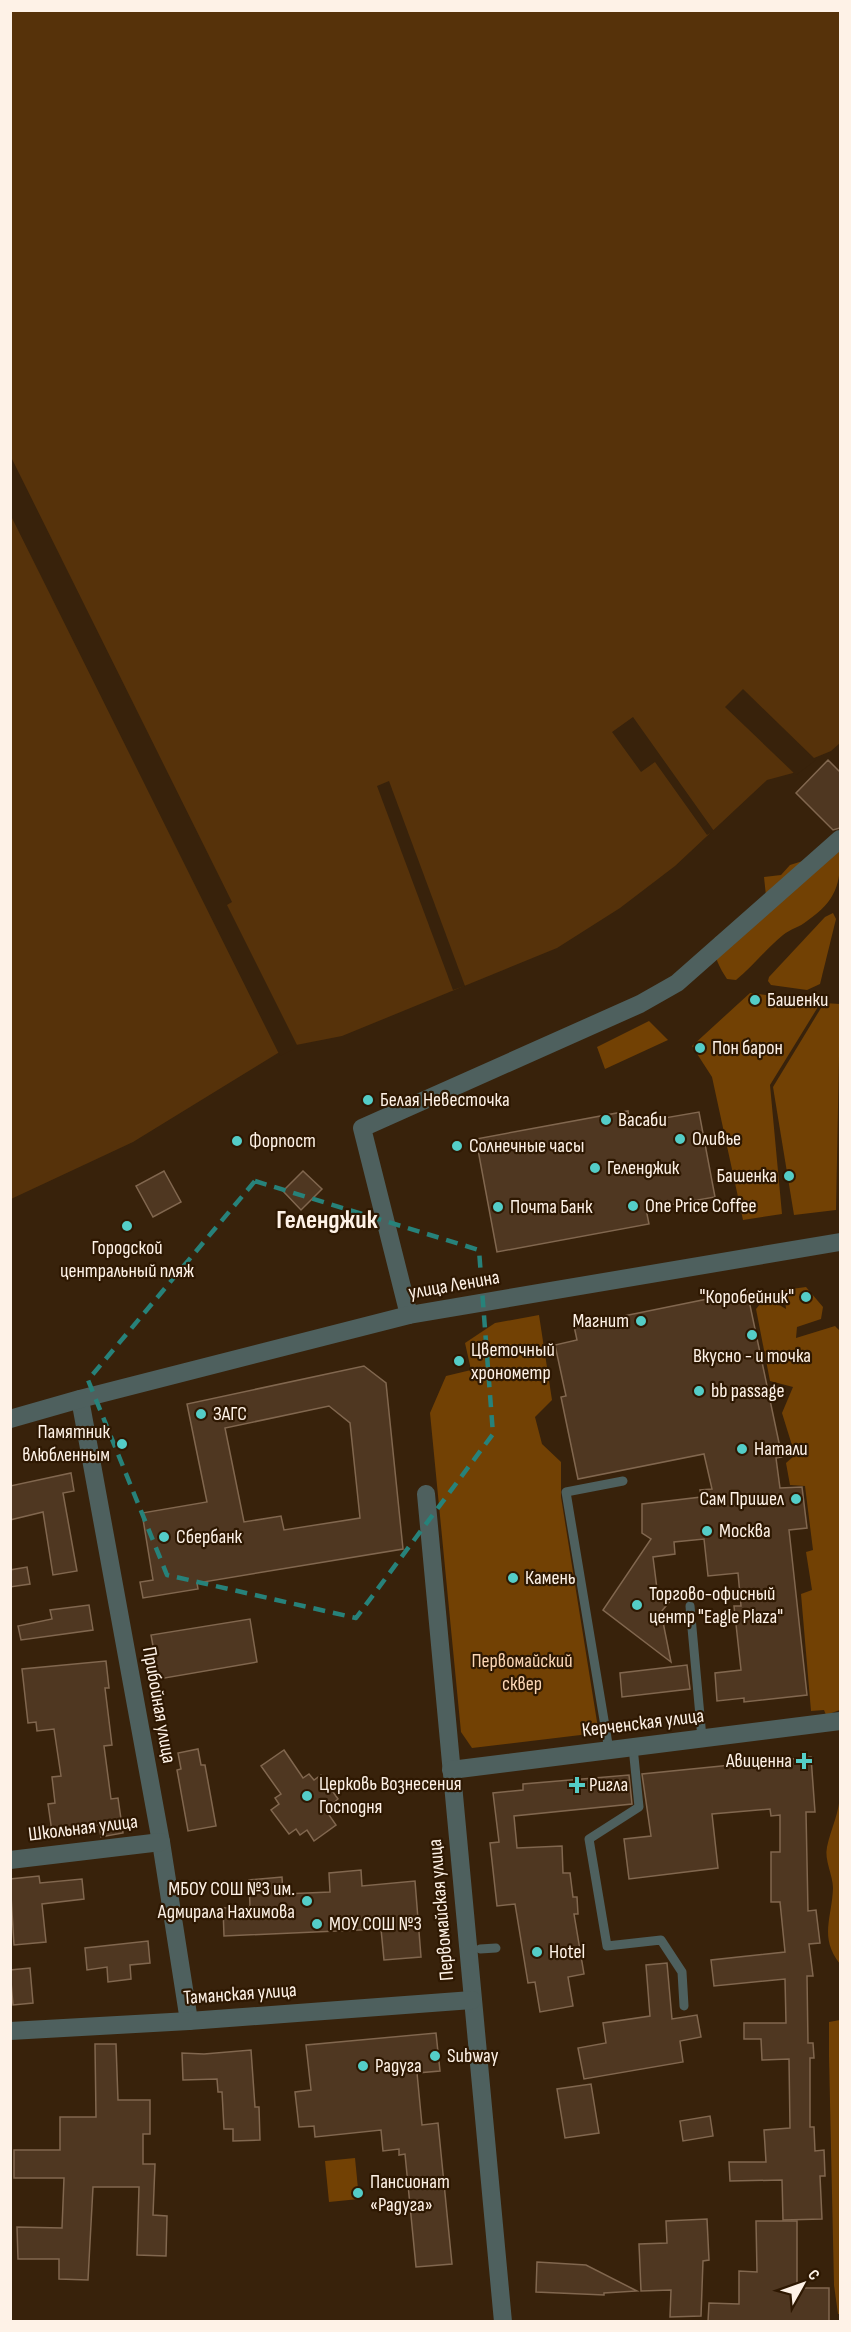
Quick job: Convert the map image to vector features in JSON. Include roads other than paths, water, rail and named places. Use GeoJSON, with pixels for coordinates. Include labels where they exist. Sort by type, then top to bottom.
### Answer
{"type":"FeatureCollection","features":[{"type":"Feature","properties":{"kind":"street"},"geometry":{"type":"LineString","coordinates":[[409,1315],[362,1128],[640,1004],[677,983],[840,838]]}},
{"type":"Feature","properties":{"kind":"street","name":"улица Ленина"},"geometry":{"type":"LineString","coordinates":[[10,1419],[409,1315],[840,1242]]}},
{"type":"Feature","properties":{"kind":"street","name":"Прибойная улица"},"geometry":{"type":"LineString","coordinates":[[80,1399],[98,1487],[161,1842],[189,2021]]}},
{"type":"Feature","properties":{"kind":"street","name":"Первомайская улица"},"geometry":{"type":"LineString","coordinates":[[426,1494],[503,2322]]}},
{"type":"Feature","properties":{"kind":"street","name":"Керченская улица"},"geometry":{"type":"LineString","coordinates":[[451,1770],[840,1721]]}},
{"type":"Feature","properties":{"kind":"street","name":"Школьная улица"},"geometry":{"type":"LineString","coordinates":[[10,1860],[161,1842]]}},
{"type":"Feature","properties":{"kind":"street","name":"Таманская улица"},"geometry":{"type":"LineString","coordinates":[[10,2031],[189,2021],[472,2000]]}},
{"type":"Feature","properties":{"kind":"lane"},"geometry":{"type":"LineString","coordinates":[[609,1750],[566,1492],[623,1481]]}},
{"type":"Feature","properties":{"kind":"lane"},"geometry":{"type":"LineString","coordinates":[[690,1606],[702,1738]]}},
{"type":"Feature","properties":{"kind":"lane"},"geometry":{"type":"LineString","coordinates":[[633,1747],[639,1807],[589,1839],[607,1946],[661,1940],[682,1972],[684,2006]]}},
{"type":"Feature","properties":{"kind":"lane"},"geometry":{"type":"LineString","coordinates":[[480,1949],[496,1948]]}},
{"type":"Feature","properties":{"kind":"place","name":"Башенки"},"geometry":{"type":"Point","coordinates":[755,1000]}},
{"type":"Feature","properties":{"kind":"place","name":"Пон барон"},"geometry":{"type":"Point","coordinates":[700,1048]}},
{"type":"Feature","properties":{"kind":"place","name":"Белая Невесточка"},"geometry":{"type":"Point","coordinates":[368,1100]}},
{"type":"Feature","properties":{"kind":"place","name":"Васаби"},"geometry":{"type":"Point","coordinates":[606,1120]}},
{"type":"Feature","properties":{"kind":"place","name":"Оливье"},"geometry":{"type":"Point","coordinates":[680,1139]}},
{"type":"Feature","properties":{"kind":"place","name":"Форпост"},"geometry":{"type":"Point","coordinates":[237,1141]}},
{"type":"Feature","properties":{"kind":"place","name":"Солнечные часы"},"geometry":{"type":"Point","coordinates":[457,1146]}},
{"type":"Feature","properties":{"kind":"place","name":"Геленджик"},"geometry":{"type":"Point","coordinates":[595,1168]}},
{"type":"Feature","properties":{"kind":"place","name":"Башенка"},"geometry":{"type":"Point","coordinates":[789,1176]}},
{"type":"Feature","properties":{"kind":"place","name":"One Price Coffee"},"geometry":{"type":"Point","coordinates":[633,1206]}},
{"type":"Feature","properties":{"kind":"place","name":"Почта Банк"},"geometry":{"type":"Point","coordinates":[498,1207]}},
{"type":"Feature","properties":{"kind":"place","name":"Городской центральный пляж"},"geometry":{"type":"Point","coordinates":[127,1226]}},
{"type":"Feature","properties":{"kind":"place","name":"\"Коробейник\""},"geometry":{"type":"Point","coordinates":[806,1297]}},
{"type":"Feature","properties":{"kind":"place","name":"Магнит"},"geometry":{"type":"Point","coordinates":[641,1321]}},
{"type":"Feature","properties":{"kind":"place","name":"Вкусно - и точка"},"geometry":{"type":"Point","coordinates":[752,1335]}},
{"type":"Feature","properties":{"kind":"place","name":"Цветочный хронометр"},"geometry":{"type":"Point","coordinates":[459,1361]}},
{"type":"Feature","properties":{"kind":"place","name":"bb passage"},"geometry":{"type":"Point","coordinates":[699,1391]}},
{"type":"Feature","properties":{"kind":"place","name":"ЗАГС"},"geometry":{"type":"Point","coordinates":[201,1414]}},
{"type":"Feature","properties":{"kind":"place","name":"Памятник влюбленным"},"geometry":{"type":"Point","coordinates":[122,1444]}},
{"type":"Feature","properties":{"kind":"place","name":"Натали"},"geometry":{"type":"Point","coordinates":[742,1449]}},
{"type":"Feature","properties":{"kind":"place","name":"Сам Пришел"},"geometry":{"type":"Point","coordinates":[796,1499]}},
{"type":"Feature","properties":{"kind":"place","name":"Москва"},"geometry":{"type":"Point","coordinates":[707,1531]}},
{"type":"Feature","properties":{"kind":"place","name":"Сбербанк"},"geometry":{"type":"Point","coordinates":[164,1537]}},
{"type":"Feature","properties":{"kind":"place","name":"Камень"},"geometry":{"type":"Point","coordinates":[513,1578]}},
{"type":"Feature","properties":{"kind":"place","name":"Торгово-офисный центр \"Eagle Plaza\""},"geometry":{"type":"Point","coordinates":[637,1605]}},
{"type":"Feature","properties":{"kind":"place","name":"Авиценна"},"geometry":{"type":"Point","coordinates":[804,1761]}},
{"type":"Feature","properties":{"kind":"place","name":"Ригла"},"geometry":{"type":"Point","coordinates":[577,1785]}},
{"type":"Feature","properties":{"kind":"place","name":"Церковь Вознесения Господня"},"geometry":{"type":"Point","coordinates":[307,1796]}},
{"type":"Feature","properties":{"kind":"place","name":"МБОУ СОШ №3 им. Адмирала Нахимова"},"geometry":{"type":"Point","coordinates":[307,1901]}},
{"type":"Feature","properties":{"kind":"place","name":"МОУ СОШ №3"},"geometry":{"type":"Point","coordinates":[317,1924]}},
{"type":"Feature","properties":{"kind":"place","name":"Hotel"},"geometry":{"type":"Point","coordinates":[537,1952]}},
{"type":"Feature","properties":{"kind":"place","name":"Subway"},"geometry":{"type":"Point","coordinates":[435,2056]}},
{"type":"Feature","properties":{"kind":"place","name":"Радуга"},"geometry":{"type":"Point","coordinates":[363,2066]}},
{"type":"Feature","properties":{"kind":"place","name":"Пансионат «Радуга»"},"geometry":{"type":"Point","coordinates":[358,2193]}},
{"type":"Feature","properties":{"kind":"district","name":"Геленджик"},"geometry":{"type":"Point","coordinates":[327,1220]}},
{"type":"Feature","properties":{"kind":"park label","name":"Первомайский сквер"},"geometry":{"type":"Point","coordinates":[522,1672]}}]}
